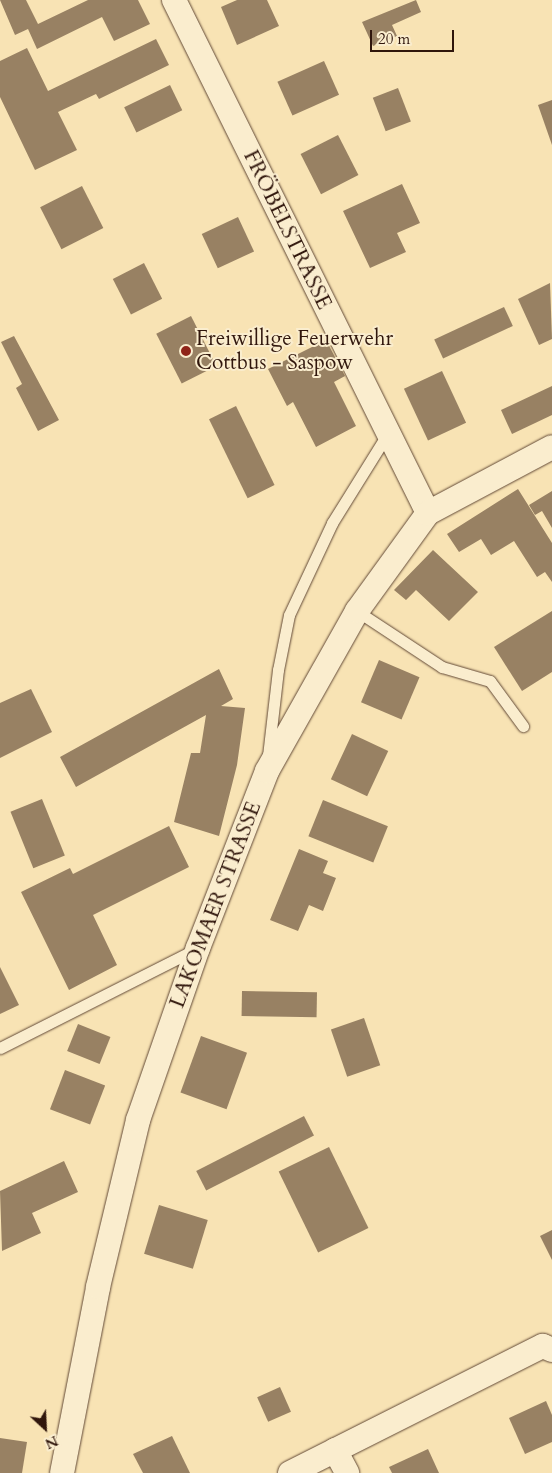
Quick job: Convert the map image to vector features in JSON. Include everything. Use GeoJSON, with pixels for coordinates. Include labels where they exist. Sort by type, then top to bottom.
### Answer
{"type":"FeatureCollection","features":[{"type":"Feature","properties":{"kind":"street","name":"FRÖBELSTRASSE"},"geometry":{"type":"LineString","coordinates":[[174,0],[428,513]]}},
{"type":"Feature","properties":{"kind":"street","name":"LAKOMAER STRASSE"},"geometry":{"type":"LineString","coordinates":[[62,1473],[98,1287],[138,1120],[198,948],[267,770],[357,611],[428,513],[552,447]]}},
{"type":"Feature","properties":{"kind":"street"},"geometry":{"type":"LineString","coordinates":[[290,1473],[543,1346],[552,1350]]}},
{"type":"Feature","properties":{"kind":"street"},"geometry":{"type":"LineString","coordinates":[[335,1450],[347,1473]]}},
{"type":"Feature","properties":{"kind":"lane"},"geometry":{"type":"LineString","coordinates":[[267,770],[278,670],[289,615],[332,523],[388,433]]}},
{"type":"Feature","properties":{"kind":"lane"},"geometry":{"type":"LineString","coordinates":[[357,611],[442,667],[490,681],[523,726]]}},
{"type":"Feature","properties":{"kind":"lane"},"geometry":{"type":"LineString","coordinates":[[0,1048],[198,948]]}},
{"type":"Feature","properties":{"kind":"building"},"geometry":{"type":"Polygon","coordinates":[[[0,0],[26,0],[38,24],[88,0],[138,0],[150,24],[114,41],[102,17],[37,49],[28,29],[15,35],[0,0]]]}},
{"type":"Feature","properties":{"kind":"building"},"geometry":{"type":"Polygon","coordinates":[[[237,0],[267,0],[279,26],[237,45],[221,7],[237,0]]]}},
{"type":"Feature","properties":{"kind":"building"},"geometry":{"type":"Polygon","coordinates":[[[416,0],[421,12],[392,25],[397,36],[373,46],[362,22],[416,0]]]}},
{"type":"Feature","properties":{"kind":"building"},"geometry":{"type":"Polygon","coordinates":[[[156,39],[169,65],[99,99],[96,94],[58,112],[77,150],[35,170],[0,97],[0,61],[27,48],[48,91],[156,39]]]}},
{"type":"Feature","properties":{"kind":"building"},"geometry":{"type":"Polygon","coordinates":[[[324,61],[339,95],[292,116],[277,82],[324,61]]]}},
{"type":"Feature","properties":{"kind":"building"},"geometry":{"type":"Polygon","coordinates":[[[170,85],[182,110],[136,133],[124,107],[170,85]]]}},
{"type":"Feature","properties":{"kind":"building"},"geometry":{"type":"Polygon","coordinates":[[[398,88],[411,122],[386,131],[373,98],[398,88]]]}},
{"type":"Feature","properties":{"kind":"building"},"geometry":{"type":"Polygon","coordinates":[[[552,100],[552,145],[538,105],[552,100]]]}},
{"type":"Feature","properties":{"kind":"building"},"geometry":{"type":"Polygon","coordinates":[[[338,135],[358,175],[321,194],[301,154],[338,135]]]}},
{"type":"Feature","properties":{"kind":"building"},"geometry":{"type":"Polygon","coordinates":[[[402,184],[420,223],[397,233],[406,252],[370,268],[343,211],[402,184]]]}},
{"type":"Feature","properties":{"kind":"building"},"geometry":{"type":"Polygon","coordinates":[[[82,186],[103,228],[61,249],[40,207],[82,186]]]}},
{"type":"Feature","properties":{"kind":"building"},"geometry":{"type":"Polygon","coordinates":[[[238,217],[254,251],[218,268],[202,234],[238,217]]]}},
{"type":"Feature","properties":{"kind":"building"},"geometry":{"type":"Polygon","coordinates":[[[144,263],[162,299],[131,315],[113,279],[144,263]]]}},
{"type":"Feature","properties":{"kind":"building"},"geometry":{"type":"Polygon","coordinates":[[[550,283],[552,339],[539,345],[518,299],[550,283]]]}},
{"type":"Feature","properties":{"kind":"building"},"geometry":{"type":"Polygon","coordinates":[[[504,307],[513,326],[443,359],[434,340],[504,307]]]}},
{"type":"Feature","properties":{"kind":"building","name":"Freiwillige Feuerwehr Cottbus - Saspow"},"geometry":{"type":"Polygon","coordinates":[[[191,316],[216,366],[182,384],[156,334],[191,316]]]}},
{"type":"Feature","properties":{"kind":"building"},"geometry":{"type":"Polygon","coordinates":[[[14,336],[59,420],[38,431],[16,388],[22,384],[1,342],[14,336]]]}},
{"type":"Feature","properties":{"kind":"building"},"geometry":{"type":"Polygon","coordinates":[[[326,340],[345,376],[334,382],[356,426],[316,447],[293,402],[287,406],[268,369],[326,340]]]}},
{"type":"Feature","properties":{"kind":"building"},"geometry":{"type":"Polygon","coordinates":[[[442,371],[466,423],[428,440],[404,389],[442,371]]]}},
{"type":"Feature","properties":{"kind":"building"},"geometry":{"type":"Polygon","coordinates":[[[552,386],[552,415],[512,434],[501,410],[552,386]]]}},
{"type":"Feature","properties":{"kind":"building"},"geometry":{"type":"Polygon","coordinates":[[[236,406],[275,485],[248,498],[209,419],[236,406]]]}},
{"type":"Feature","properties":{"kind":"building"},"geometry":{"type":"Polygon","coordinates":[[[518,489],[552,543],[552,582],[545,572],[537,577],[514,541],[491,555],[481,539],[459,552],[447,534],[518,489]]]}},
{"type":"Feature","properties":{"kind":"building"},"geometry":{"type":"Polygon","coordinates":[[[552,491],[552,528],[542,511],[535,515],[529,505],[552,491]]]}},
{"type":"Feature","properties":{"kind":"building"},"geometry":{"type":"Polygon","coordinates":[[[433,550],[478,592],[449,621],[416,590],[406,600],[394,590],[433,550]]]}},
{"type":"Feature","properties":{"kind":"building"},"geometry":{"type":"Polygon","coordinates":[[[552,611],[552,672],[522,691],[494,647],[552,611]]]}},
{"type":"Feature","properties":{"kind":"building"},"geometry":{"type":"Polygon","coordinates":[[[379,660],[420,677],[402,720],[361,702],[379,660]]]}},
{"type":"Feature","properties":{"kind":"building"},"geometry":{"type":"Polygon","coordinates":[[[219,669],[233,699],[221,706],[245,708],[237,765],[219,836],[174,822],[191,753],[200,753],[206,715],[76,787],[60,757],[219,669]]]}},
{"type":"Feature","properties":{"kind":"building"},"geometry":{"type":"Polygon","coordinates":[[[31,689],[52,732],[0,758],[0,703],[31,689]]]}},
{"type":"Feature","properties":{"kind":"building"},"geometry":{"type":"Polygon","coordinates":[[[352,734],[388,751],[367,796],[331,779],[352,734]]]}},
{"type":"Feature","properties":{"kind":"building"},"geometry":{"type":"Polygon","coordinates":[[[42,799],[65,856],[33,868],[10,812],[42,799]]]}},
{"type":"Feature","properties":{"kind":"building"},"geometry":{"type":"Polygon","coordinates":[[[323,800],[388,826],[373,862],[308,836],[323,800]]]}},
{"type":"Feature","properties":{"kind":"building"},"geometry":{"type":"Polygon","coordinates":[[[169,826],[189,867],[93,915],[117,965],[69,990],[21,892],[70,868],[73,874],[169,826]]]}},
{"type":"Feature","properties":{"kind":"building"},"geometry":{"type":"Polygon","coordinates":[[[299,849],[328,861],[323,873],[336,878],[323,911],[309,905],[298,931],[270,920],[299,849]]]}},
{"type":"Feature","properties":{"kind":"building"},"geometry":{"type":"Polygon","coordinates":[[[0,967],[19,1005],[0,1014],[0,967]]]}},
{"type":"Feature","properties":{"kind":"building"},"geometry":{"type":"Polygon","coordinates":[[[242,991],[317,992],[317,1017],[242,1016],[242,991]]]}},
{"type":"Feature","properties":{"kind":"building"},"geometry":{"type":"Polygon","coordinates":[[[364,1018],[380,1065],[347,1077],[331,1029],[364,1018]]]}},
{"type":"Feature","properties":{"kind":"building"},"geometry":{"type":"Polygon","coordinates":[[[78,1024],[110,1037],[100,1064],[67,1051],[78,1024]]]}},
{"type":"Feature","properties":{"kind":"building"},"geometry":{"type":"Polygon","coordinates":[[[201,1036],[247,1053],[227,1109],[180,1092],[201,1036]]]}},
{"type":"Feature","properties":{"kind":"building"},"geometry":{"type":"Polygon","coordinates":[[[65,1070],[105,1085],[90,1125],[50,1109],[65,1070]]]}},
{"type":"Feature","properties":{"kind":"building"},"geometry":{"type":"Polygon","coordinates":[[[304,1116],[314,1136],[206,1191],[196,1171],[304,1116]]]}},
{"type":"Feature","properties":{"kind":"building"},"geometry":{"type":"Polygon","coordinates":[[[329,1147],[368,1228],[318,1252],[279,1172],[329,1147]]]}},
{"type":"Feature","properties":{"kind":"building"},"geometry":{"type":"Polygon","coordinates":[[[64,1161],[78,1192],[32,1213],[41,1233],[2,1251],[0,1191],[64,1161]]]}},
{"type":"Feature","properties":{"kind":"building"},"geometry":{"type":"Polygon","coordinates":[[[159,1205],[208,1220],[193,1269],[144,1254],[159,1205]]]}},
{"type":"Feature","properties":{"kind":"building"},"geometry":{"type":"Polygon","coordinates":[[[552,1230],[552,1260],[540,1236],[552,1230]]]}},
{"type":"Feature","properties":{"kind":"building"},"geometry":{"type":"Polygon","coordinates":[[[280,1387],[291,1412],[268,1422],[257,1397],[280,1387]]]}},
{"type":"Feature","properties":{"kind":"building"},"geometry":{"type":"Polygon","coordinates":[[[546,1401],[552,1415],[552,1442],[525,1454],[509,1418],[546,1401]]]}},
{"type":"Feature","properties":{"kind":"building"},"geometry":{"type":"Polygon","coordinates":[[[172,1436],[190,1473],[143,1473],[133,1454],[172,1436]]]}},
{"type":"Feature","properties":{"kind":"building"},"geometry":{"type":"Polygon","coordinates":[[[0,1438],[27,1442],[22,1473],[0,1473],[0,1438]]]}},
{"type":"Feature","properties":{"kind":"building"},"geometry":{"type":"Polygon","coordinates":[[[428,1449],[439,1473],[392,1473],[389,1467],[428,1449]]]}},
{"type":"Feature","properties":{"kind":"place","name":"Freiwillige Feuerwehr Cottbus - Saspow"},"geometry":{"type":"Point","coordinates":[186,351]}}]}
